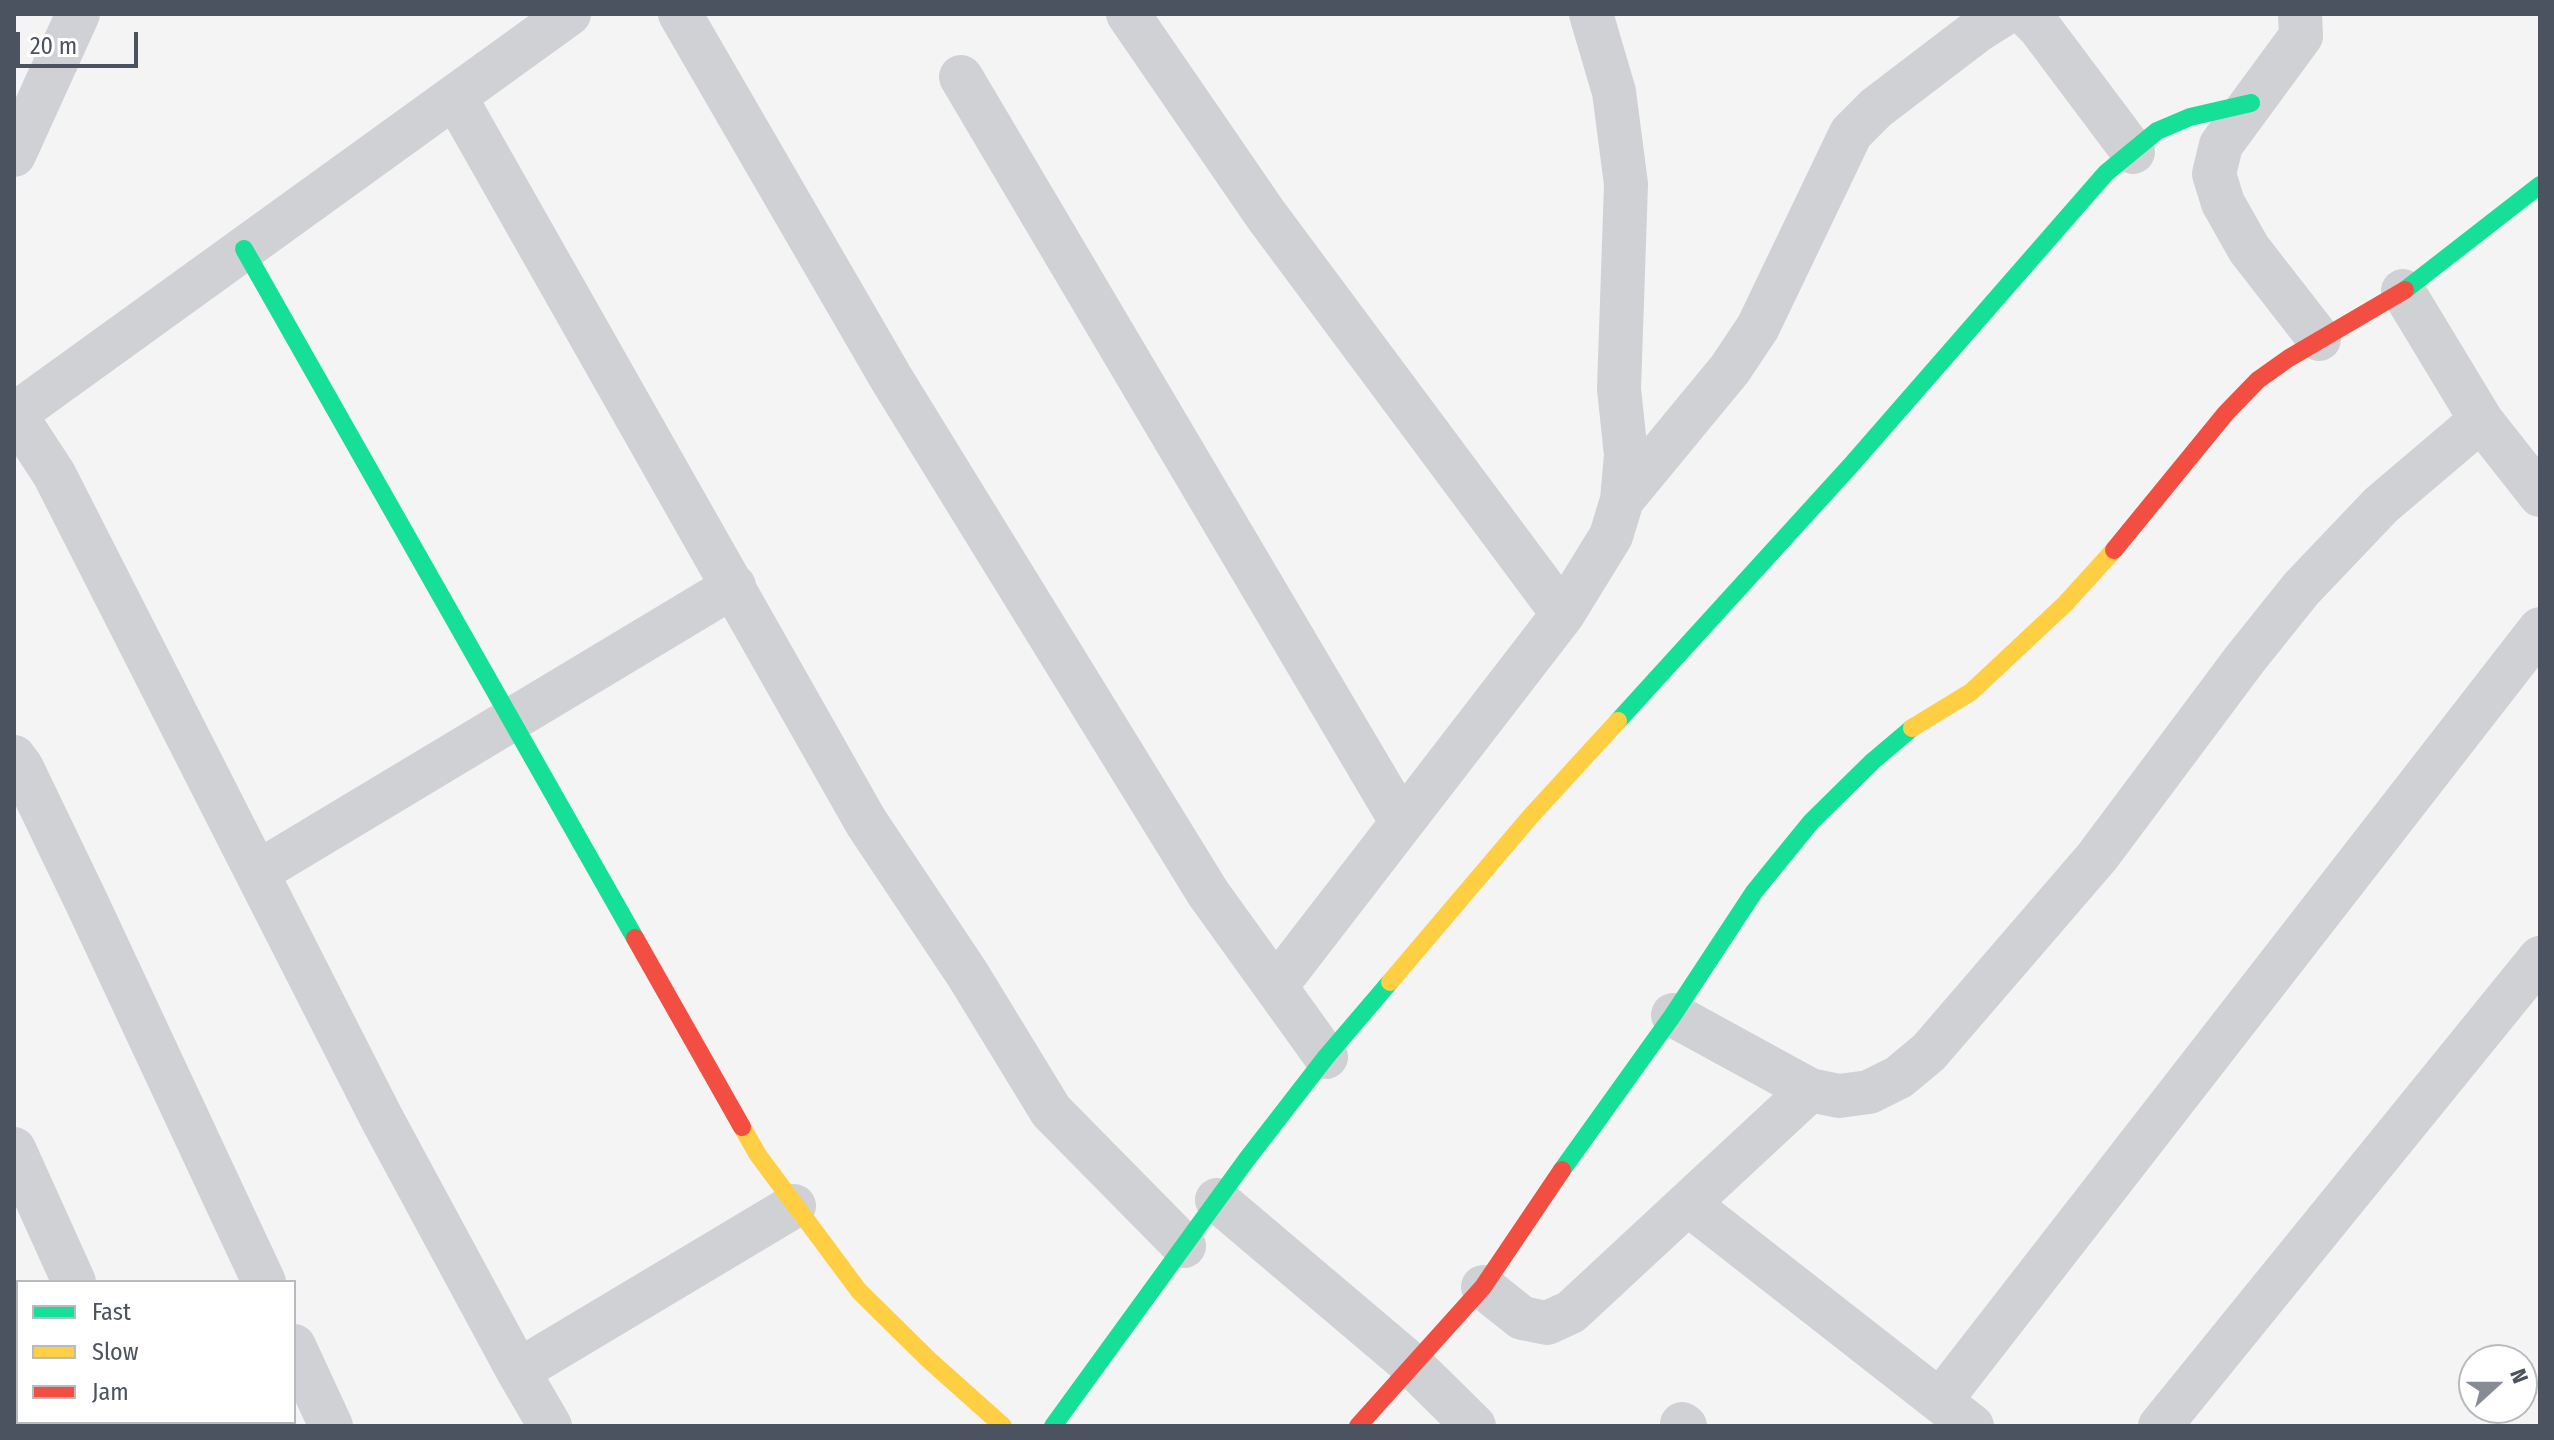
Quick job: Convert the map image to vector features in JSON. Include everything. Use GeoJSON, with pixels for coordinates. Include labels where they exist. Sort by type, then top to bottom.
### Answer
{"type":"FeatureCollection","features":[{"type":"Feature","properties":{"kind":"street"},"geometry":{"type":"LineString","coordinates":[[14,155],[78,14]]}},
{"type":"Feature","properties":{"kind":"street"},"geometry":{"type":"LineString","coordinates":[[550,1426],[382,1119],[54,474],[14,414],[569,14]]}},
{"type":"Feature","properties":{"kind":"street"},"geometry":{"type":"LineString","coordinates":[[680,14],[891,378],[1208,893],[1326,1057]]}},
{"type":"Feature","properties":{"kind":"street"},"geometry":{"type":"LineString","coordinates":[[1128,14],[1266,215],[1563,614]]}},
{"type":"Feature","properties":{"kind":"street"},"geometry":{"type":"LineString","coordinates":[[1622,500],[1730,369],[1758,327],[1851,133],[1876,108],[2004,14]]}},
{"type":"Feature","properties":{"kind":"street"},"geometry":{"type":"LineString","coordinates":[[2026,14],[2040,28],[2133,152]]}},
{"type":"Feature","properties":{"kind":"street"},"geometry":{"type":"LineString","coordinates":[[2300,14],[2301,36],[2221,145],[2214,174],[2223,203],[2249,249],[2319,339]]}},
{"type":"Feature","properties":{"kind":"street"},"geometry":{"type":"LineString","coordinates":[[1276,986],[1563,614],[1611,536],[1622,500],[1626,455],[1619,389],[1626,184],[1603,21]]}},
{"type":"Feature","properties":{"kind":"street"},"geometry":{"type":"LineString","coordinates":[[961,77],[1401,821]]}},
{"type":"Feature","properties":{"kind":"street"},"geometry":{"type":"LineString","coordinates":[[455,97],[866,822],[968,975],[1051,1111],[1184,1246]]}},
{"type":"Feature","properties":{"kind":"street"},"geometry":{"type":"LineString","coordinates":[[1053,1426],[1217,1200],[1326,1057],[1530,817],[1852,464],[2106,173],[2157,131],[2190,117],[2251,103]]}},
{"type":"Feature","properties":{"kind":"street"},"geometry":{"type":"LineString","coordinates":[[1358,1426],[1483,1287],[1534,1209],[1673,1015],[1754,892],[1811,822],[1873,761],[1913,727],[1971,692],[2065,604],[2137,525],[2226,413],[2258,380],[2319,339],[2403,291],[2540,185]]}},
{"type":"Feature","properties":{"kind":"street"},"geometry":{"type":"LineString","coordinates":[[244,249],[758,1155],[859,1291],[929,1360],[1003,1426]]}},
{"type":"Feature","properties":{"kind":"street"},"geometry":{"type":"LineString","coordinates":[[2403,291],[2481,420],[2540,495]]}},
{"type":"Feature","properties":{"kind":"street"},"geometry":{"type":"LineString","coordinates":[[1673,1015],[1810,1090],[1839,1096],[1869,1092],[1899,1077],[1929,1052],[2097,857],[2301,589],[2381,505],[2481,420]]}},
{"type":"Feature","properties":{"kind":"street"},"geometry":{"type":"LineString","coordinates":[[258,872],[734,586]]}},
{"type":"Feature","properties":{"kind":"street"},"geometry":{"type":"LineString","coordinates":[[1688,1204],[1956,1414],[2540,629]]}},
{"type":"Feature","properties":{"kind":"street"},"geometry":{"type":"LineString","coordinates":[[14,757],[86,901],[263,1280]]}},
{"type":"Feature","properties":{"kind":"street"},"geometry":{"type":"LineString","coordinates":[[2160,1426],[2540,958]]}},
{"type":"Feature","properties":{"kind":"street"},"geometry":{"type":"LineString","coordinates":[[1483,1287],[1522,1318],[1547,1323],[1571,1312],[1810,1090]]}},
{"type":"Feature","properties":{"kind":"street"},"geometry":{"type":"LineString","coordinates":[[14,1149],[73,1280]]}},
{"type":"Feature","properties":{"kind":"street"},"geometry":{"type":"LineString","coordinates":[[1217,1200],[1413,1366],[1474,1426]]}},
{"type":"Feature","properties":{"kind":"street"},"geometry":{"type":"LineString","coordinates":[[518,1371],[794,1206]]}},
{"type":"Feature","properties":{"kind":"street"},"geometry":{"type":"LineString","coordinates":[[296,1350],[331,1426]]}},
{"type":"Feature","properties":{"kind":"traffic: fast"},"geometry":{"type":"LineString","coordinates":[[1618,721],[1852,464],[2106,173],[2157,131],[2190,117],[2251,103]]}},
{"type":"Feature","properties":{"kind":"traffic: fast"},"geometry":{"type":"LineString","coordinates":[[2405,290],[2540,185]]}},
{"type":"Feature","properties":{"kind":"traffic: fast"},"geometry":{"type":"LineString","coordinates":[[244,249],[635,938]]}},
{"type":"Feature","properties":{"kind":"traffic: fast"},"geometry":{"type":"LineString","coordinates":[[1562,1170],[1673,1015],[1754,892],[1811,822],[1873,761],[1912,728]]}},
{"type":"Feature","properties":{"kind":"traffic: fast"},"geometry":{"type":"LineString","coordinates":[[1053,1426],[1247,1159],[1326,1057],[1390,982]]}},
{"type":"Feature","properties":{"kind":"traffic: slow"},"geometry":{"type":"LineString","coordinates":[[1912,728],[1971,692],[2065,604],[2114,550]]}},
{"type":"Feature","properties":{"kind":"traffic: slow"},"geometry":{"type":"LineString","coordinates":[[1390,982],[1530,817],[1618,721]]}},
{"type":"Feature","properties":{"kind":"traffic: slow"},"geometry":{"type":"LineString","coordinates":[[742,1127],[758,1155],[859,1291],[929,1360],[1003,1426]]}},
{"type":"Feature","properties":{"kind":"traffic: jam"},"geometry":{"type":"LineString","coordinates":[[2114,550],[2226,413],[2258,380],[2289,358],[2405,290]]}},
{"type":"Feature","properties":{"kind":"traffic: jam"},"geometry":{"type":"LineString","coordinates":[[635,938],[742,1127]]}},
{"type":"Feature","properties":{"kind":"traffic: jam"},"geometry":{"type":"LineString","coordinates":[[1358,1426],[1483,1287],[1562,1170]]}}]}
